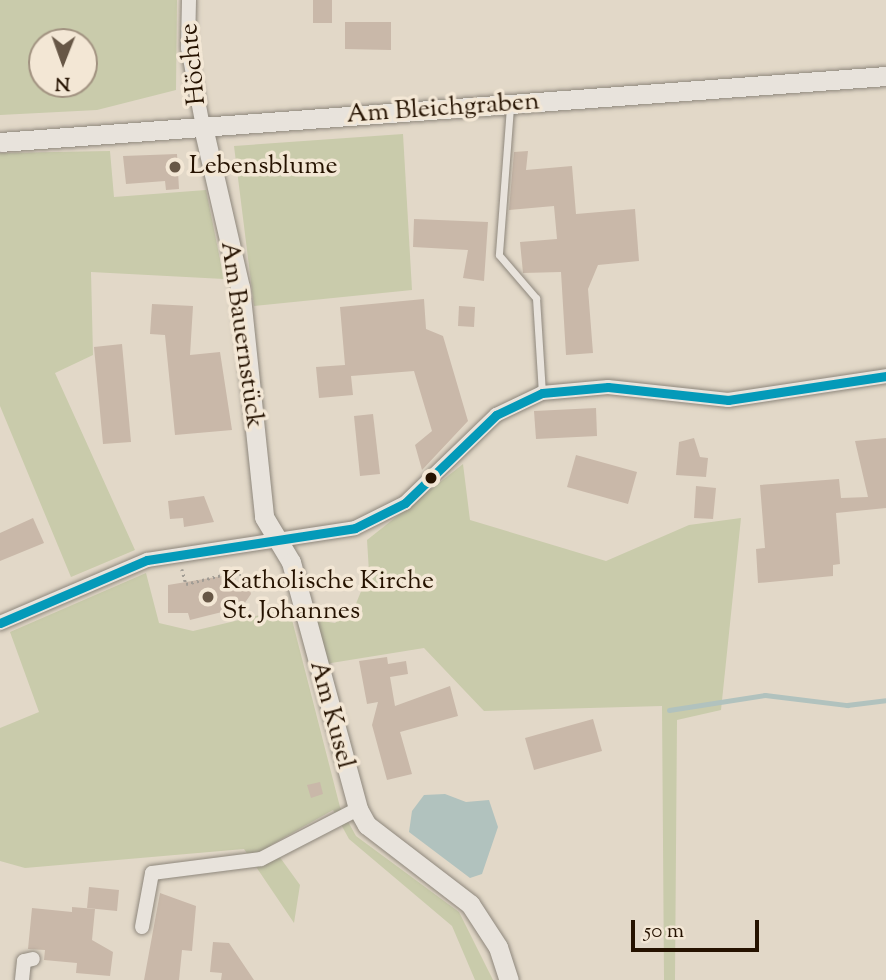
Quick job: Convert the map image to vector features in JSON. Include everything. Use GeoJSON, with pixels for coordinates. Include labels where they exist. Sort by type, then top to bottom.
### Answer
{"type":"FeatureCollection","features":[{"type":"Feature","properties":{"kind":"street","name":"Höchte"},"geometry":{"type":"LineString","coordinates":[[189,0],[188,48],[204,127]]}},
{"type":"Feature","properties":{"kind":"street","name":"Am Bleichgraben"},"geometry":{"type":"LineString","coordinates":[[0,142],[886,76]]}},
{"type":"Feature","properties":{"kind":"street","name":"Am Bauernstück"},"geometry":{"type":"LineString","coordinates":[[204,127],[240,287],[264,517],[278,542]]}},
{"type":"Feature","properties":{"kind":"street"},"geometry":{"type":"LineString","coordinates":[[0,623],[118,570],[178,552],[278,542],[355,528],[405,503],[496,415],[542,393],[608,387],[728,400],[886,376]]}},
{"type":"Feature","properties":{"kind":"street","name":"Am Kusel"},"geometry":{"type":"LineString","coordinates":[[278,542],[295,577],[358,809],[368,825],[470,904],[498,947],[509,980]]}},
{"type":"Feature","properties":{"kind":"street"},"geometry":{"type":"LineString","coordinates":[[142,927],[152,873],[261,859],[358,809]]}},
{"type":"Feature","properties":{"kind":"street"},"geometry":{"type":"LineString","coordinates":[[22,980],[24,961],[33,959]]}},
{"type":"Feature","properties":{"kind":"lane"},"geometry":{"type":"LineString","coordinates":[[511,103],[499,255],[536,298],[542,393]]}},
{"type":"Feature","properties":{"kind":"path"},"geometry":{"type":"LineString","coordinates":[[178,552],[186,584],[234,572],[256,578],[258,586],[295,577]]}},
{"type":"Feature","properties":{"kind":"green space"},"geometry":{"type":"Polygon","coordinates":[[[0,0],[177,0],[176,90],[97,110],[0,115],[0,0]]]}},
{"type":"Feature","properties":{"kind":"green space"},"geometry":{"type":"Polygon","coordinates":[[[403,134],[412,290],[254,306],[234,146],[403,134]]]}},
{"type":"Feature","properties":{"kind":"green space"},"geometry":{"type":"Polygon","coordinates":[[[110,151],[114,197],[206,190],[224,279],[91,272],[93,355],[55,373],[135,550],[71,577],[0,406],[0,153],[110,151]]]}},
{"type":"Feature","properties":{"kind":"green space"},"geometry":{"type":"Polygon","coordinates":[[[463,464],[470,520],[606,561],[689,525],[741,518],[721,710],[677,720],[675,980],[664,980],[662,706],[484,711],[424,648],[325,664],[316,620],[335,623],[355,606],[369,572],[367,540],[463,464]]]}},
{"type":"Feature","properties":{"kind":"green space"},"geometry":{"type":"Polygon","coordinates":[[[146,573],[159,623],[193,631],[289,608],[340,807],[356,836],[459,912],[493,980],[475,980],[452,926],[349,839],[333,810],[271,845],[300,885],[294,923],[244,849],[25,868],[0,861],[0,728],[39,712],[10,632],[146,573]]]}},
{"type":"Feature","properties":{"kind":"shaded area"},"geometry":{"type":"Polygon","coordinates":[[[445,794],[466,802],[489,800],[498,827],[482,874],[470,878],[409,832],[412,811],[424,795],[445,794]]]}},
{"type":"Feature","properties":{"kind":"building"},"geometry":{"type":"Polygon","coordinates":[[[313,0],[332,0],[332,23],[313,23],[313,0]]]}},
{"type":"Feature","properties":{"kind":"building"},"geometry":{"type":"Polygon","coordinates":[[[345,22],[391,22],[391,50],[345,49],[345,22]]]}},
{"type":"Feature","properties":{"kind":"building"},"geometry":{"type":"Polygon","coordinates":[[[528,151],[526,170],[572,166],[576,214],[635,209],[639,261],[598,265],[588,289],[593,353],[566,355],[561,272],[523,273],[520,242],[557,239],[554,206],[509,210],[514,152],[528,151]]]}},
{"type":"Feature","properties":{"kind":"building"},"geometry":{"type":"Polygon","coordinates":[[[177,154],[179,189],[166,190],[165,181],[126,184],[123,156],[177,154]]]}},
{"type":"Feature","properties":{"kind":"building"},"geometry":{"type":"Polygon","coordinates":[[[414,219],[488,222],[484,281],[463,278],[468,250],[413,247],[414,219]]]}},
{"type":"Feature","properties":{"kind":"building"},"geometry":{"type":"Polygon","coordinates":[[[424,299],[426,329],[443,336],[468,421],[422,470],[415,445],[432,431],[414,371],[351,376],[353,395],[319,398],[316,367],[345,365],[340,307],[424,299]]]}},
{"type":"Feature","properties":{"kind":"building"},"geometry":{"type":"Polygon","coordinates":[[[152,304],[193,306],[190,355],[220,352],[232,430],[175,435],[165,335],[150,334],[152,304]]]}},
{"type":"Feature","properties":{"kind":"building"},"geometry":{"type":"Polygon","coordinates":[[[459,306],[475,307],[474,327],[458,326],[459,306]]]}},
{"type":"Feature","properties":{"kind":"building"},"geometry":{"type":"Polygon","coordinates":[[[122,344],[131,442],[103,444],[94,347],[122,344]]]}},
{"type":"Feature","properties":{"kind":"building"},"geometry":{"type":"Polygon","coordinates":[[[596,408],[597,436],[536,439],[534,411],[596,408]]]}},
{"type":"Feature","properties":{"kind":"building"},"geometry":{"type":"Polygon","coordinates":[[[373,414],[380,474],[360,476],[354,416],[373,414]]]}},
{"type":"Feature","properties":{"kind":"building"},"geometry":{"type":"Polygon","coordinates":[[[694,438],[700,457],[708,458],[706,477],[676,475],[679,442],[694,438]]]}},
{"type":"Feature","properties":{"kind":"building"},"geometry":{"type":"Polygon","coordinates":[[[886,438],[886,508],[836,513],[840,564],[833,565],[833,576],[758,583],[756,549],[765,548],[760,485],[839,479],[841,498],[868,497],[855,441],[886,438]]]}},
{"type":"Feature","properties":{"kind":"building"},"geometry":{"type":"Polygon","coordinates":[[[576,455],[637,472],[628,504],[567,487],[576,455]]]}},
{"type":"Feature","properties":{"kind":"building"},"geometry":{"type":"Polygon","coordinates":[[[696,486],[716,488],[713,519],[694,518],[696,486]]]}},
{"type":"Feature","properties":{"kind":"building"},"geometry":{"type":"Polygon","coordinates":[[[204,496],[214,522],[184,527],[183,518],[170,519],[168,501],[204,496]]]}},
{"type":"Feature","properties":{"kind":"building"},"geometry":{"type":"Polygon","coordinates":[[[33,518],[44,543],[0,561],[0,533],[33,518]]]}},
{"type":"Feature","properties":{"kind":"building","name":"Katholische Kirche St. Johannes"},"geometry":{"type":"Polygon","coordinates":[[[234,574],[237,584],[248,582],[251,594],[242,607],[190,620],[188,613],[168,613],[168,585],[234,574]]]}},
{"type":"Feature","properties":{"kind":"building"},"geometry":{"type":"Polygon","coordinates":[[[387,657],[388,664],[406,661],[408,674],[390,677],[395,706],[450,686],[458,716],[400,732],[412,774],[387,780],[372,725],[378,702],[367,704],[359,661],[387,657]]]}},
{"type":"Feature","properties":{"kind":"building"},"geometry":{"type":"Polygon","coordinates":[[[593,719],[602,751],[534,770],[525,738],[593,719]]]}},
{"type":"Feature","properties":{"kind":"building"},"geometry":{"type":"Polygon","coordinates":[[[320,782],[323,794],[311,798],[307,785],[320,782]]]}},
{"type":"Feature","properties":{"kind":"building"},"geometry":{"type":"Polygon","coordinates":[[[89,887],[119,890],[117,911],[87,908],[89,887]]]}},
{"type":"Feature","properties":{"kind":"building"},"geometry":{"type":"Polygon","coordinates":[[[160,893],[196,906],[192,951],[182,950],[179,980],[144,980],[160,893]]]}},
{"type":"Feature","properties":{"kind":"building"},"geometry":{"type":"Polygon","coordinates":[[[72,907],[95,909],[92,940],[113,952],[110,976],[76,973],[77,963],[44,960],[45,950],[28,949],[32,908],[72,912],[72,907]]]}},
{"type":"Feature","properties":{"kind":"building"},"geometry":{"type":"Polygon","coordinates":[[[213,942],[229,943],[254,980],[221,980],[222,973],[210,972],[213,942]]]}},
{"type":"Feature","properties":{"kind":"waterway"},"geometry":{"type":"LineString","coordinates":[[669,710],[765,695],[847,705],[886,700]]}},
{"type":"Feature","properties":{"kind":"transit line"},"geometry":{"type":"LineString","coordinates":[[0,623],[147,560],[355,528],[405,503],[496,415],[542,393],[608,387],[728,400],[886,376]]}},
{"type":"Feature","properties":{"kind":"place","name":"Lebensblume"},"geometry":{"type":"Point","coordinates":[175,167]}},
{"type":"Feature","properties":{"kind":"place","name":"Katholische Kirche St. Johannes"},"geometry":{"type":"Point","coordinates":[208,597]}}]}
